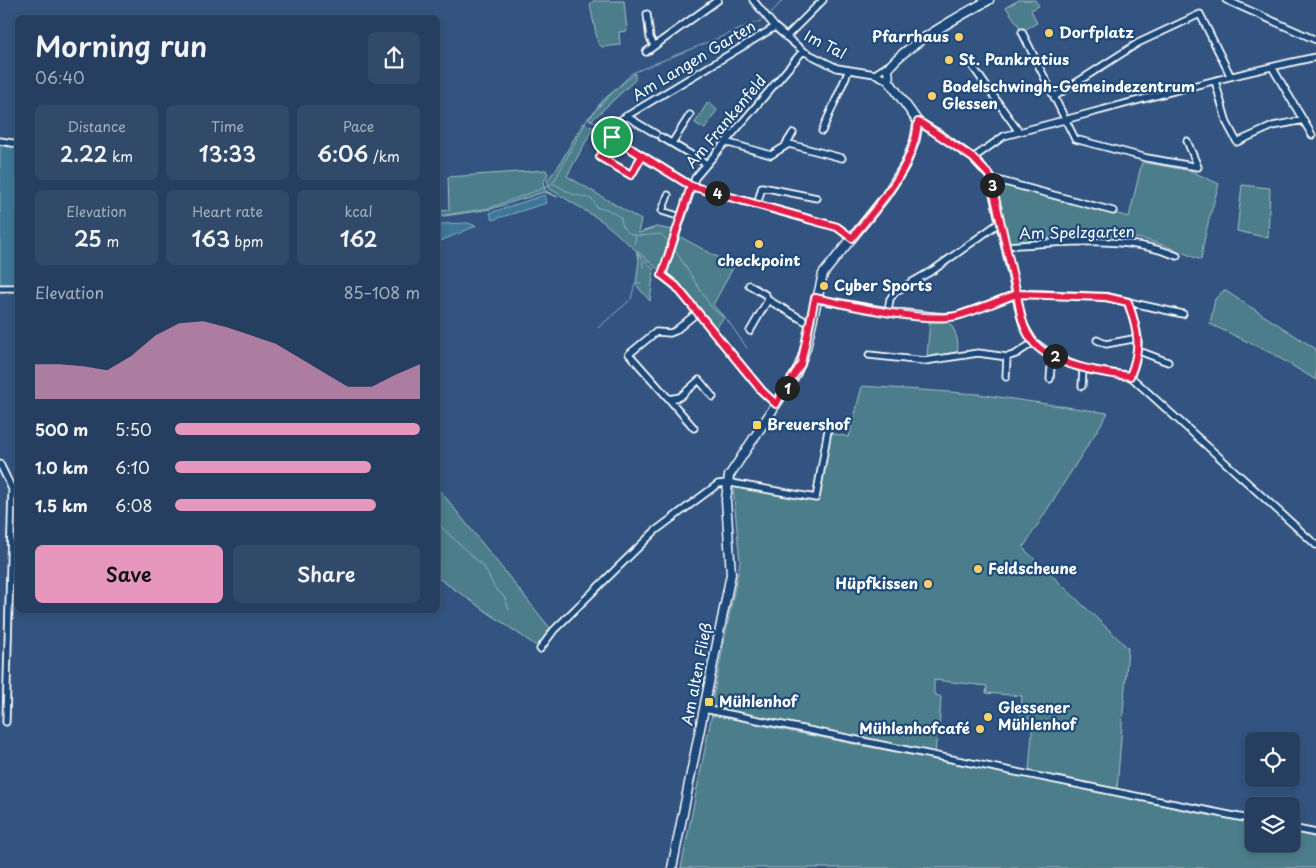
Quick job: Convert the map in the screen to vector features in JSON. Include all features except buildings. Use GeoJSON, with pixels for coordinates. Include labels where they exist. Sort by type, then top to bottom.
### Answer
{"type":"FeatureCollection","features":[{"type":"Feature","properties":{"kind":"main road"},"geometry":{"type":"LineString","coordinates":[[729,483],[740,457],[801,364],[815,298],[823,274],[885,197],[905,165],[915,140],[918,122],[889,80],[887,72],[892,63],[936,31],[989,0]]}},
{"type":"Feature","properties":{"kind":"main road","name":"Am alten Fließ"},"geometry":{"type":"LineString","coordinates":[[672,868],[731,574],[726,500],[729,483]]}},
{"type":"Feature","properties":{"kind":"street"},"geometry":{"type":"LineString","coordinates":[[646,52],[718,0]]}},
{"type":"Feature","properties":{"kind":"street","name":"Im Tal"},"geometry":{"type":"LineString","coordinates":[[753,0],[775,26],[803,51],[837,68],[875,74],[889,80]]}},
{"type":"Feature","properties":{"kind":"street"},"geometry":{"type":"LineString","coordinates":[[786,36],[823,0]]}},
{"type":"Feature","properties":{"kind":"street"},"geometry":{"type":"LineString","coordinates":[[1226,0],[1316,40]]}},
{"type":"Feature","properties":{"kind":"street"},"geometry":{"type":"LineString","coordinates":[[647,14],[650,38],[654,45]]}},
{"type":"Feature","properties":{"kind":"street"},"geometry":{"type":"LineString","coordinates":[[1054,97],[1138,43],[1200,14],[1230,75]]}},
{"type":"Feature","properties":{"kind":"street","name":"Am Langen Garten"},"geometry":{"type":"LineString","coordinates":[[620,120],[775,26]]}},
{"type":"Feature","properties":{"kind":"street"},"geometry":{"type":"LineString","coordinates":[[1022,32],[1075,139],[1198,167],[1187,141]]}},
{"type":"Feature","properties":{"kind":"street","name":"Am Frankenfeld"},"geometry":{"type":"LineString","coordinates":[[697,312],[676,286],[662,275],[691,186],[725,142],[803,51]]}},
{"type":"Feature","properties":{"kind":"street"},"geometry":{"type":"LineString","coordinates":[[973,158],[1004,136],[1215,81],[1230,75],[1316,57]]}},
{"type":"Feature","properties":{"kind":"street"},"geometry":{"type":"LineString","coordinates":[[875,74],[892,63]]}},
{"type":"Feature","properties":{"kind":"street"},"geometry":{"type":"LineString","coordinates":[[1272,66],[1312,135]]}},
{"type":"Feature","properties":{"kind":"street"},"geometry":{"type":"LineString","coordinates":[[973,68],[1019,132]]}},
{"type":"Feature","properties":{"kind":"street"},"geometry":{"type":"LineString","coordinates":[[822,131],[849,70]]}},
{"type":"Feature","properties":{"kind":"street"},"geometry":{"type":"LineString","coordinates":[[1215,81],[1227,123],[1237,142],[1273,126],[1304,120]]}},
{"type":"Feature","properties":{"kind":"street"},"geometry":{"type":"LineString","coordinates":[[672,144],[690,115]]}},
{"type":"Feature","properties":{"kind":"street","name":"Am Langen Garten"},"geometry":{"type":"LineString","coordinates":[[626,116],[707,164]]}},
{"type":"Feature","properties":{"kind":"street"},"geometry":{"type":"LineString","coordinates":[[918,122],[939,133],[973,158],[990,178],[1024,326],[1034,342],[1052,355],[1083,368],[1130,376],[1174,414],[1316,546]]}},
{"type":"Feature","properties":{"kind":"street"},"geometry":{"type":"LineString","coordinates":[[602,131],[691,186],[837,227],[852,238]]}},
{"type":"Feature","properties":{"kind":"street"},"geometry":{"type":"LineString","coordinates":[[725,142],[771,155],[777,153],[793,133]]}},
{"type":"Feature","properties":{"kind":"street"},"geometry":{"type":"LineString","coordinates":[[612,137],[600,157],[631,175],[642,156]]}},
{"type":"Feature","properties":{"kind":"street"},"geometry":{"type":"LineString","coordinates":[[0,141],[15,144]]}},
{"type":"Feature","properties":{"kind":"street"},"geometry":{"type":"LineString","coordinates":[[786,144],[842,158]]}},
{"type":"Feature","properties":{"kind":"street"},"geometry":{"type":"LineString","coordinates":[[990,178],[1113,211]]}},
{"type":"Feature","properties":{"kind":"street"},"geometry":{"type":"LineString","coordinates":[[757,204],[762,187],[817,198]]}},
{"type":"Feature","properties":{"kind":"street"},"geometry":{"type":"LineString","coordinates":[[668,194],[662,211],[681,217]]}},
{"type":"Feature","properties":{"kind":"street"},"geometry":{"type":"LineString","coordinates":[[888,311],[890,299],[895,292],[935,269],[999,223]]}},
{"type":"Feature","properties":{"kind":"street","name":"Am Spelzgarten"},"geometry":{"type":"LineString","coordinates":[[1006,246],[1142,244],[1177,256]]}},
{"type":"Feature","properties":{"kind":"street"},"geometry":{"type":"LineString","coordinates":[[749,285],[766,295],[768,300],[810,324]]}},
{"type":"Feature","properties":{"kind":"street"},"geometry":{"type":"LineString","coordinates":[[0,288],[15,288]]}},
{"type":"Feature","properties":{"kind":"street"},"geometry":{"type":"LineString","coordinates":[[815,298],[888,311],[951,317],[1017,294],[1106,297],[1183,314]]}},
{"type":"Feature","properties":{"kind":"street"},"geometry":{"type":"LineString","coordinates":[[750,331],[768,300]]}},
{"type":"Feature","properties":{"kind":"street"},"geometry":{"type":"LineString","coordinates":[[1128,302],[1138,338],[1139,351],[1130,376]]}},
{"type":"Feature","properties":{"kind":"street"},"geometry":{"type":"LineString","coordinates":[[694,428],[629,354],[656,332],[674,332],[697,312],[762,391],[776,404]]}},
{"type":"Feature","properties":{"kind":"street"},"geometry":{"type":"LineString","coordinates":[[1097,340],[1106,344],[1138,338]]}},
{"type":"Feature","properties":{"kind":"street"},"geometry":{"type":"LineString","coordinates":[[869,355],[925,361],[978,353],[1007,357],[1016,354],[1034,342]]}},
{"type":"Feature","properties":{"kind":"street"},"geometry":{"type":"LineString","coordinates":[[1139,351],[1168,362]]}},
{"type":"Feature","properties":{"kind":"street"},"geometry":{"type":"LineString","coordinates":[[1050,379],[1052,355]]}},
{"type":"Feature","properties":{"kind":"street"},"geometry":{"type":"LineString","coordinates":[[1006,377],[1007,357]]}},
{"type":"Feature","properties":{"kind":"street"},"geometry":{"type":"LineString","coordinates":[[1082,386],[1083,368]]}},
{"type":"Feature","properties":{"kind":"street"},"geometry":{"type":"LineString","coordinates":[[669,399],[680,397],[699,380],[713,397]]}},
{"type":"Feature","properties":{"kind":"street"},"geometry":{"type":"LineString","coordinates":[[540,649],[554,630],[655,531],[718,484],[729,483],[816,498],[828,430]]}},
{"type":"Feature","properties":{"kind":"street"},"geometry":{"type":"LineString","coordinates":[[0,464],[12,489],[6,722]]}},
{"type":"Feature","properties":{"kind":"street"},"geometry":{"type":"LineString","coordinates":[[704,709],[1245,818]]}},
{"type":"Feature","properties":{"kind":"street"},"geometry":{"type":"LineString","coordinates":[[1300,830],[1316,833]]}},
{"type":"Feature","properties":{"kind":"green space"},"geometry":{"type":"Polygon","coordinates":[[[1019,0],[1035,0],[1039,6],[1031,10],[1037,23],[1022,31],[1006,7],[1019,0]]]}},
{"type":"Feature","properties":{"kind":"green space"},"geometry":{"type":"Polygon","coordinates":[[[593,1],[624,1],[627,31],[619,32],[620,45],[602,47],[598,43],[590,5],[593,1]]]}},
{"type":"Feature","properties":{"kind":"green space"},"geometry":{"type":"Polygon","coordinates":[[[635,73],[635,80],[591,121],[589,119],[602,101],[635,73]]]}},
{"type":"Feature","properties":{"kind":"green space"},"geometry":{"type":"Polygon","coordinates":[[[708,102],[717,110],[705,129],[695,123],[708,102]]]}},
{"type":"Feature","properties":{"kind":"green space"},"geometry":{"type":"Polygon","coordinates":[[[583,123],[600,131],[599,133],[592,130],[567,176],[641,220],[638,233],[656,227],[674,230],[660,271],[602,221],[550,189],[547,180],[558,167],[583,123]]]}},
{"type":"Feature","properties":{"kind":"green space"},"geometry":{"type":"Polygon","coordinates":[[[1142,162],[1191,171],[1219,184],[1206,231],[1201,260],[1144,239],[1120,236],[1089,236],[1010,242],[1007,239],[996,194],[1004,184],[1129,217],[1142,162]]]}},
{"type":"Feature","properties":{"kind":"green space"},"geometry":{"type":"Polygon","coordinates":[[[546,170],[548,174],[543,183],[546,191],[558,197],[544,192],[491,209],[440,217],[440,211],[449,210],[448,177],[546,170]]]}},
{"type":"Feature","properties":{"kind":"green space"},"geometry":{"type":"Polygon","coordinates":[[[1242,185],[1270,188],[1268,238],[1237,231],[1242,185]]]}},
{"type":"Feature","properties":{"kind":"green space"},"geometry":{"type":"Polygon","coordinates":[[[677,235],[734,266],[713,305],[724,317],[715,330],[666,276],[666,266],[677,235]]]}},
{"type":"Feature","properties":{"kind":"green space"},"geometry":{"type":"Polygon","coordinates":[[[636,252],[654,269],[650,301],[636,285],[639,259],[636,252]]]}},
{"type":"Feature","properties":{"kind":"green space"},"geometry":{"type":"Polygon","coordinates":[[[1224,290],[1316,349],[1316,380],[1271,353],[1210,324],[1215,299],[1224,290]]]}},
{"type":"Feature","properties":{"kind":"green space"},"geometry":{"type":"Polygon","coordinates":[[[930,319],[945,321],[950,324],[956,336],[957,352],[927,357],[930,319]]]}},
{"type":"Feature","properties":{"kind":"green space"},"geometry":{"type":"Polygon","coordinates":[[[862,386],[978,394],[1108,413],[1023,548],[1128,648],[1117,790],[1029,772],[1033,719],[1020,718],[1022,696],[986,693],[987,686],[934,680],[934,694],[941,697],[935,754],[711,707],[740,562],[733,487],[818,500],[830,433],[849,437],[862,386]]]}},
{"type":"Feature","properties":{"kind":"green space"},"geometry":{"type":"Polygon","coordinates":[[[440,490],[550,628],[540,644],[535,645],[440,579],[440,490]]]}},
{"type":"Feature","properties":{"kind":"green space"},"geometry":{"type":"Polygon","coordinates":[[[712,714],[793,732],[1245,820],[1245,852],[1300,852],[1300,832],[1316,835],[1316,868],[681,868],[712,714]]]}},
{"type":"Feature","properties":{"kind":"water"},"geometry":{"type":"Polygon","coordinates":[[[0,143],[15,146],[15,286],[0,285],[0,143]]]}},
{"type":"Feature","properties":{"kind":"water"},"geometry":{"type":"Polygon","coordinates":[[[544,195],[547,203],[492,220],[490,213],[544,195]]]}},
{"type":"Feature","properties":{"kind":"water"},"geometry":{"type":"Polygon","coordinates":[[[468,223],[476,226],[440,241],[440,224],[468,223]]]}},
{"type":"Feature","properties":{"kind":"waterway"},"geometry":{"type":"LineString","coordinates":[[768,16],[783,0]]}},
{"type":"Feature","properties":{"kind":"waterway"},"geometry":{"type":"LineString","coordinates":[[440,216],[489,208],[549,186],[555,180],[588,118],[632,73],[765,19]]}},
{"type":"Feature","properties":{"kind":"waterway"},"geometry":{"type":"LineString","coordinates":[[588,118],[687,179]]}},
{"type":"Feature","properties":{"kind":"waterway"},"geometry":{"type":"LineString","coordinates":[[553,183],[572,194],[592,199],[597,208],[607,209],[621,218],[622,225],[630,233],[635,235],[661,234],[671,244]]}},
{"type":"Feature","properties":{"kind":"waterway"},"geometry":{"type":"LineString","coordinates":[[634,244],[636,236]]}},
{"type":"Feature","properties":{"kind":"waterway"},"geometry":{"type":"LineString","coordinates":[[673,247],[711,307],[728,321],[747,348]]}},
{"type":"Feature","properties":{"kind":"waterway"},"geometry":{"type":"LineString","coordinates":[[643,261],[643,267]]}},
{"type":"Feature","properties":{"kind":"waterway"},"geometry":{"type":"LineString","coordinates":[[631,299],[635,283],[641,283]]}},
{"type":"Feature","properties":{"kind":"waterway"},"geometry":{"type":"LineString","coordinates":[[598,328],[629,301]]}},
{"type":"Feature","properties":{"kind":"waterway"},"geometry":{"type":"LineString","coordinates":[[0,471],[2,476]]}},
{"type":"Feature","properties":{"kind":"waterway"},"geometry":{"type":"LineString","coordinates":[[440,526],[484,567],[495,588],[505,598],[509,610]]}},
{"type":"Feature","properties":{"kind":"place","name":"Dorfplatz"},"geometry":{"type":"Point","coordinates":[1049,33]}},
{"type":"Feature","properties":{"kind":"place","name":"Pfarrhaus"},"geometry":{"type":"Point","coordinates":[959,37]}},
{"type":"Feature","properties":{"kind":"place","name":"St. Pankratius"},"geometry":{"type":"Point","coordinates":[949,60]}},
{"type":"Feature","properties":{"kind":"place","name":"Bodelschwingh-Gemeindezentrum Glessen"},"geometry":{"type":"Point","coordinates":[932,96]}},
{"type":"Feature","properties":{"kind":"place","name":"checkpoint"},"geometry":{"type":"Point","coordinates":[759,244]}},
{"type":"Feature","properties":{"kind":"place","name":"Cyber Sports"},"geometry":{"type":"Point","coordinates":[824,286]}},
{"type":"Feature","properties":{"kind":"place","name":"Breuershof"},"geometry":{"type":"Point","coordinates":[757,425]}},
{"type":"Feature","properties":{"kind":"place","name":"Feldscheune"},"geometry":{"type":"Point","coordinates":[978,569]}},
{"type":"Feature","properties":{"kind":"place","name":"Hüpfkissen"},"geometry":{"type":"Point","coordinates":[928,584]}},
{"type":"Feature","properties":{"kind":"place","name":"Mühlenhof"},"geometry":{"type":"Point","coordinates":[709,702]}},
{"type":"Feature","properties":{"kind":"place","name":"Glessener Mühlenhof"},"geometry":{"type":"Point","coordinates":[988,717]}},
{"type":"Feature","properties":{"kind":"place","name":"Mühlenhofcafé"},"geometry":{"type":"Point","coordinates":[980,729]}},
{"type":"Feature","properties":{"kind":"route"},"geometry":{"type":"LineString","coordinates":[[612,137],[600,157],[631,175],[642,156],[691,186],[837,227],[852,238],[885,197],[905,165],[915,140],[918,122],[921,123],[939,133],[973,158],[990,176],[999,223],[1017,294],[1106,297],[1128,302],[1135,321],[1139,351],[1130,376],[1083,368],[1052,355],[1041,348],[1034,342],[1024,326],[1017,294],[956,316],[942,317],[888,311],[815,298],[806,348],[801,364],[776,404],[762,391],[676,286],[662,275],[691,186],[612,137]]}}]}
